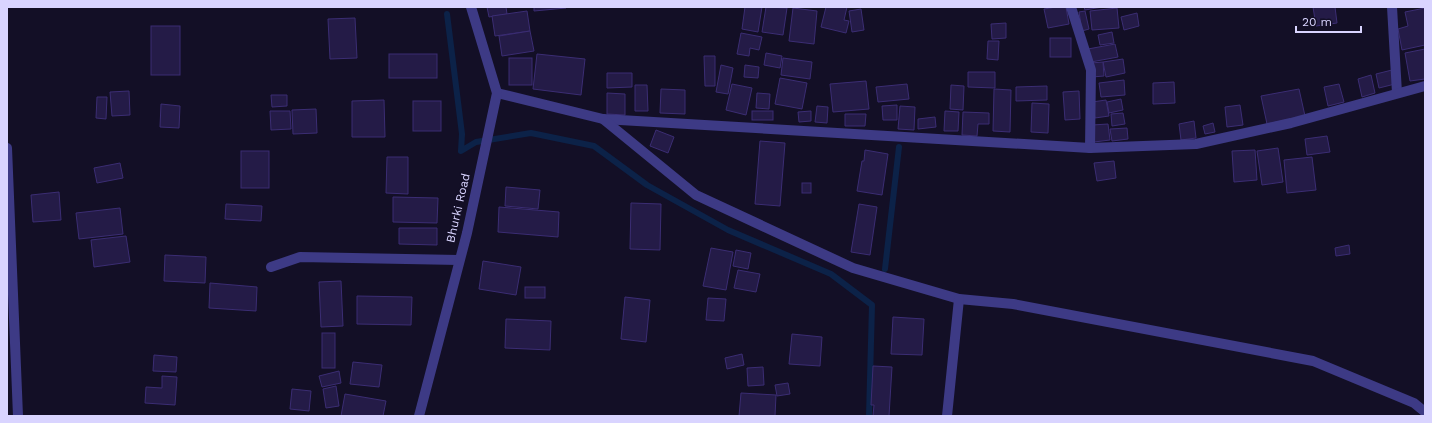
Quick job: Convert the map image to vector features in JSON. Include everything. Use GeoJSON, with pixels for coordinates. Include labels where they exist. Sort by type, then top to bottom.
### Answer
{"type":"FeatureCollection","features":[{"type":"Feature","properties":{"kind":"street","name":"Bhurki Road"},"geometry":{"type":"LineString","coordinates":[[418,416],[459,260],[497,93],[471,7]]}},
{"type":"Feature","properties":{"kind":"street"},"geometry":{"type":"LineString","coordinates":[[1071,7],[1091,70],[1090,148]]}},
{"type":"Feature","properties":{"kind":"street"},"geometry":{"type":"LineString","coordinates":[[1392,7],[1397,93]]}},
{"type":"Feature","properties":{"kind":"street"},"geometry":{"type":"LineString","coordinates":[[497,93],[603,119],[1090,148],[1196,144],[1291,123],[1425,86]]}},
{"type":"Feature","properties":{"kind":"street"},"geometry":{"type":"LineString","coordinates":[[603,119],[696,195],[854,268],[959,299],[1013,304],[1313,361],[1414,403],[1425,412]]}},
{"type":"Feature","properties":{"kind":"street"},"geometry":{"type":"LineString","coordinates":[[7,148],[18,416]]}},
{"type":"Feature","properties":{"kind":"street"},"geometry":{"type":"LineString","coordinates":[[271,267],[300,257],[459,260]]}},
{"type":"Feature","properties":{"kind":"street"},"geometry":{"type":"LineString","coordinates":[[947,416],[959,299]]}},
{"type":"Feature","properties":{"kind":"building"},"geometry":{"type":"Polygon","coordinates":[[[487,7],[506,7],[507,14],[489,17],[487,7]]]}},
{"type":"Feature","properties":{"kind":"building"},"geometry":{"type":"Polygon","coordinates":[[[534,7],[566,7],[566,8],[534,11],[534,7]]]}},
{"type":"Feature","properties":{"kind":"building"},"geometry":{"type":"Polygon","coordinates":[[[745,7],[762,7],[758,32],[742,29],[745,7]]]}},
{"type":"Feature","properties":{"kind":"building"},"geometry":{"type":"Polygon","coordinates":[[[766,7],[787,8],[783,35],[762,32],[766,7]]]}},
{"type":"Feature","properties":{"kind":"building"},"geometry":{"type":"Polygon","coordinates":[[[826,7],[847,7],[844,20],[849,21],[846,33],[821,27],[826,7]]]}},
{"type":"Feature","properties":{"kind":"building"},"geometry":{"type":"Polygon","coordinates":[[[1066,7],[1069,24],[1048,28],[1044,9],[1066,7]]]}},
{"type":"Feature","properties":{"kind":"building"},"geometry":{"type":"Polygon","coordinates":[[[1084,7],[1102,7],[1085,10],[1084,7]]]}},
{"type":"Feature","properties":{"kind":"building"},"geometry":{"type":"Polygon","coordinates":[[[1313,7],[1335,7],[1337,23],[1316,26],[1313,7]]]}},
{"type":"Feature","properties":{"kind":"building"},"geometry":{"type":"Polygon","coordinates":[[[793,8],[817,11],[814,44],[789,41],[793,8]]]}},
{"type":"Feature","properties":{"kind":"building"},"geometry":{"type":"Polygon","coordinates":[[[1117,8],[1119,28],[1092,30],[1090,11],[1117,8]]]}},
{"type":"Feature","properties":{"kind":"building"},"geometry":{"type":"Polygon","coordinates":[[[1425,8],[1425,45],[1402,50],[1398,29],[1408,26],[1405,12],[1425,8]]]}},
{"type":"Feature","properties":{"kind":"building"},"geometry":{"type":"Polygon","coordinates":[[[861,9],[864,30],[852,32],[849,11],[861,9]]]}},
{"type":"Feature","properties":{"kind":"building"},"geometry":{"type":"Polygon","coordinates":[[[527,11],[530,31],[495,36],[492,16],[527,11]]]}},
{"type":"Feature","properties":{"kind":"building"},"geometry":{"type":"Polygon","coordinates":[[[1085,11],[1089,29],[1082,31],[1079,12],[1085,11]]]}},
{"type":"Feature","properties":{"kind":"building"},"geometry":{"type":"Polygon","coordinates":[[[1137,13],[1139,26],[1124,30],[1121,17],[1137,13]]]}},
{"type":"Feature","properties":{"kind":"building"},"geometry":{"type":"Polygon","coordinates":[[[355,18],[357,58],[330,59],[328,19],[355,18]]]}},
{"type":"Feature","properties":{"kind":"building"},"geometry":{"type":"Polygon","coordinates":[[[1006,23],[1006,38],[992,39],[991,24],[1006,23]]]}},
{"type":"Feature","properties":{"kind":"building"},"geometry":{"type":"Polygon","coordinates":[[[151,26],[180,26],[180,75],[151,75],[151,26]]]}},
{"type":"Feature","properties":{"kind":"building"},"geometry":{"type":"Polygon","coordinates":[[[530,31],[534,51],[502,56],[499,36],[530,31]]]}},
{"type":"Feature","properties":{"kind":"building"},"geometry":{"type":"Polygon","coordinates":[[[1112,32],[1114,43],[1100,45],[1098,35],[1112,32]]]}},
{"type":"Feature","properties":{"kind":"building"},"geometry":{"type":"Polygon","coordinates":[[[741,33],[762,37],[759,50],[750,48],[749,56],[737,54],[741,33]]]}},
{"type":"Feature","properties":{"kind":"building"},"geometry":{"type":"Polygon","coordinates":[[[1050,38],[1071,38],[1071,57],[1050,57],[1050,38]]]}},
{"type":"Feature","properties":{"kind":"building"},"geometry":{"type":"Polygon","coordinates":[[[988,41],[999,41],[998,60],[987,59],[988,41]]]}},
{"type":"Feature","properties":{"kind":"building"},"geometry":{"type":"Polygon","coordinates":[[[1115,44],[1118,57],[1091,62],[1088,49],[1115,44]]]}},
{"type":"Feature","properties":{"kind":"building"},"geometry":{"type":"Polygon","coordinates":[[[1425,49],[1425,79],[1410,81],[1405,53],[1425,49]]]}},
{"type":"Feature","properties":{"kind":"building"},"geometry":{"type":"Polygon","coordinates":[[[766,53],[782,56],[780,68],[764,65],[766,53]]]}},
{"type":"Feature","properties":{"kind":"building"},"geometry":{"type":"Polygon","coordinates":[[[389,54],[437,54],[437,78],[389,78],[389,54]]]}},
{"type":"Feature","properties":{"kind":"building"},"geometry":{"type":"Polygon","coordinates":[[[537,54],[585,59],[581,95],[533,89],[537,54]]]}},
{"type":"Feature","properties":{"kind":"building"},"geometry":{"type":"Polygon","coordinates":[[[704,56],[715,56],[715,86],[705,86],[704,56]]]}},
{"type":"Feature","properties":{"kind":"building"},"geometry":{"type":"Polygon","coordinates":[[[509,58],[532,58],[532,85],[509,85],[509,58]]]}},
{"type":"Feature","properties":{"kind":"building"},"geometry":{"type":"Polygon","coordinates":[[[783,58],[812,62],[810,79],[781,75],[783,58]]]}},
{"type":"Feature","properties":{"kind":"building"},"geometry":{"type":"Polygon","coordinates":[[[1123,59],[1125,73],[1106,77],[1103,62],[1123,59]]]}},
{"type":"Feature","properties":{"kind":"building"},"geometry":{"type":"Polygon","coordinates":[[[1103,62],[1104,76],[1092,77],[1091,63],[1103,62]]]}},
{"type":"Feature","properties":{"kind":"building"},"geometry":{"type":"Polygon","coordinates":[[[721,65],[733,68],[728,94],[716,92],[721,65]]]}},
{"type":"Feature","properties":{"kind":"building"},"geometry":{"type":"Polygon","coordinates":[[[745,65],[759,67],[758,78],[744,77],[745,65]]]}},
{"type":"Feature","properties":{"kind":"building"},"geometry":{"type":"Polygon","coordinates":[[[1392,70],[1395,84],[1379,88],[1376,74],[1392,70]]]}},
{"type":"Feature","properties":{"kind":"building"},"geometry":{"type":"Polygon","coordinates":[[[968,72],[995,72],[995,88],[968,87],[968,72]]]}},
{"type":"Feature","properties":{"kind":"building"},"geometry":{"type":"Polygon","coordinates":[[[607,73],[632,73],[632,87],[607,88],[607,73]]]}},
{"type":"Feature","properties":{"kind":"building"},"geometry":{"type":"Polygon","coordinates":[[[1371,75],[1375,93],[1362,97],[1358,79],[1371,75]]]}},
{"type":"Feature","properties":{"kind":"building"},"geometry":{"type":"Polygon","coordinates":[[[780,78],[807,83],[802,109],[775,104],[780,78]]]}},
{"type":"Feature","properties":{"kind":"building"},"geometry":{"type":"Polygon","coordinates":[[[1124,80],[1125,95],[1101,97],[1099,83],[1124,80]]]}},
{"type":"Feature","properties":{"kind":"building"},"geometry":{"type":"Polygon","coordinates":[[[866,81],[869,109],[833,112],[830,84],[866,81]]]}},
{"type":"Feature","properties":{"kind":"building"},"geometry":{"type":"Polygon","coordinates":[[[1174,82],[1175,103],[1153,104],[1153,83],[1174,82]]]}},
{"type":"Feature","properties":{"kind":"building"},"geometry":{"type":"Polygon","coordinates":[[[732,84],[752,88],[746,115],[726,110],[732,84]]]}},
{"type":"Feature","properties":{"kind":"building"},"geometry":{"type":"Polygon","coordinates":[[[907,84],[909,99],[878,102],[876,87],[907,84]]]}},
{"type":"Feature","properties":{"kind":"building"},"geometry":{"type":"Polygon","coordinates":[[[1339,84],[1344,102],[1328,106],[1324,87],[1339,84]]]}},
{"type":"Feature","properties":{"kind":"building"},"geometry":{"type":"Polygon","coordinates":[[[635,85],[647,85],[648,111],[635,111],[635,85]]]}},
{"type":"Feature","properties":{"kind":"building"},"geometry":{"type":"Polygon","coordinates":[[[951,85],[964,86],[963,110],[950,109],[951,85]]]}},
{"type":"Feature","properties":{"kind":"building"},"geometry":{"type":"Polygon","coordinates":[[[1047,86],[1047,100],[1016,101],[1016,87],[1047,86]]]}},
{"type":"Feature","properties":{"kind":"building"},"geometry":{"type":"Polygon","coordinates":[[[661,89],[685,90],[685,114],[660,113],[661,89]]]}},
{"type":"Feature","properties":{"kind":"building"},"geometry":{"type":"Polygon","coordinates":[[[994,89],[1011,90],[1010,132],[993,131],[994,89]]]}},
{"type":"Feature","properties":{"kind":"building"},"geometry":{"type":"Polygon","coordinates":[[[1299,89],[1305,116],[1267,124],[1261,96],[1299,89]]]}},
{"type":"Feature","properties":{"kind":"building"},"geometry":{"type":"Polygon","coordinates":[[[129,91],[130,115],[112,116],[110,92],[129,91]]]}},
{"type":"Feature","properties":{"kind":"building"},"geometry":{"type":"Polygon","coordinates":[[[1079,91],[1080,119],[1065,120],[1063,92],[1079,91]]]}},
{"type":"Feature","properties":{"kind":"building"},"geometry":{"type":"Polygon","coordinates":[[[607,93],[625,94],[625,115],[607,114],[607,93]]]}},
{"type":"Feature","properties":{"kind":"building"},"geometry":{"type":"Polygon","coordinates":[[[757,93],[770,94],[769,109],[756,108],[757,93]]]}},
{"type":"Feature","properties":{"kind":"building"},"geometry":{"type":"Polygon","coordinates":[[[271,95],[287,95],[287,106],[272,107],[271,95]]]}},
{"type":"Feature","properties":{"kind":"building"},"geometry":{"type":"Polygon","coordinates":[[[97,97],[107,97],[106,119],[96,118],[97,97]]]}},
{"type":"Feature","properties":{"kind":"building"},"geometry":{"type":"Polygon","coordinates":[[[1121,99],[1123,110],[1109,113],[1107,102],[1121,99]]]}},
{"type":"Feature","properties":{"kind":"building"},"geometry":{"type":"Polygon","coordinates":[[[384,100],[385,137],[352,137],[352,101],[384,100]]]}},
{"type":"Feature","properties":{"kind":"building"},"geometry":{"type":"Polygon","coordinates":[[[1106,100],[1109,116],[1095,118],[1092,102],[1106,100]]]}},
{"type":"Feature","properties":{"kind":"building"},"geometry":{"type":"Polygon","coordinates":[[[413,101],[441,101],[441,131],[413,131],[413,101]]]}},
{"type":"Feature","properties":{"kind":"building"},"geometry":{"type":"Polygon","coordinates":[[[1032,103],[1049,104],[1048,133],[1031,132],[1032,103]]]}},
{"type":"Feature","properties":{"kind":"building"},"geometry":{"type":"Polygon","coordinates":[[[161,104],[180,106],[179,128],[160,127],[161,104]]]}},
{"type":"Feature","properties":{"kind":"building"},"geometry":{"type":"Polygon","coordinates":[[[897,105],[897,120],[883,120],[882,106],[897,105]]]}},
{"type":"Feature","properties":{"kind":"building"},"geometry":{"type":"Polygon","coordinates":[[[1240,105],[1243,125],[1227,127],[1225,107],[1240,105]]]}},
{"type":"Feature","properties":{"kind":"building"},"geometry":{"type":"Polygon","coordinates":[[[817,106],[828,107],[827,123],[815,122],[817,106]]]}},
{"type":"Feature","properties":{"kind":"building"},"geometry":{"type":"Polygon","coordinates":[[[900,106],[915,107],[914,130],[898,129],[900,106]]]}},
{"type":"Feature","properties":{"kind":"building"},"geometry":{"type":"Polygon","coordinates":[[[316,109],[317,133],[293,134],[292,110],[316,109]]]}},
{"type":"Feature","properties":{"kind":"building"},"geometry":{"type":"Polygon","coordinates":[[[270,111],[290,111],[291,129],[271,130],[270,111]]]}},
{"type":"Feature","properties":{"kind":"building"},"geometry":{"type":"Polygon","coordinates":[[[752,111],[773,111],[773,120],[752,120],[752,111]]]}},
{"type":"Feature","properties":{"kind":"building"},"geometry":{"type":"Polygon","coordinates":[[[811,111],[811,121],[799,122],[798,112],[811,111]]]}},
{"type":"Feature","properties":{"kind":"building"},"geometry":{"type":"Polygon","coordinates":[[[945,111],[959,112],[958,131],[944,131],[945,111]]]}},
{"type":"Feature","properties":{"kind":"building"},"geometry":{"type":"Polygon","coordinates":[[[963,112],[989,113],[989,124],[978,124],[977,136],[962,135],[963,112]]]}},
{"type":"Feature","properties":{"kind":"building"},"geometry":{"type":"Polygon","coordinates":[[[1123,113],[1125,124],[1112,126],[1111,114],[1123,113]]]}},
{"type":"Feature","properties":{"kind":"building"},"geometry":{"type":"Polygon","coordinates":[[[845,114],[866,114],[865,126],[845,126],[845,114]]]}},
{"type":"Feature","properties":{"kind":"building"},"geometry":{"type":"Polygon","coordinates":[[[935,117],[936,127],[918,129],[918,119],[935,117]]]}},
{"type":"Feature","properties":{"kind":"building"},"geometry":{"type":"Polygon","coordinates":[[[1194,121],[1196,138],[1181,140],[1179,124],[1194,121]]]}},
{"type":"Feature","properties":{"kind":"building"},"geometry":{"type":"Polygon","coordinates":[[[1213,123],[1215,132],[1205,134],[1203,126],[1213,123]]]}},
{"type":"Feature","properties":{"kind":"building"},"geometry":{"type":"Polygon","coordinates":[[[1108,124],[1110,140],[1094,142],[1092,125],[1108,124]]]}},
{"type":"Feature","properties":{"kind":"building"},"geometry":{"type":"Polygon","coordinates":[[[1127,128],[1128,139],[1112,141],[1110,129],[1127,128]]]}},
{"type":"Feature","properties":{"kind":"building"},"geometry":{"type":"Polygon","coordinates":[[[656,130],[674,137],[668,153],[650,146],[656,130]]]}},
{"type":"Feature","properties":{"kind":"building"},"geometry":{"type":"Polygon","coordinates":[[[1327,136],[1330,152],[1307,155],[1305,139],[1327,136]]]}},
{"type":"Feature","properties":{"kind":"building"},"geometry":{"type":"Polygon","coordinates":[[[760,141],[785,143],[780,206],[755,204],[760,141]]]}},
{"type":"Feature","properties":{"kind":"building"},"geometry":{"type":"Polygon","coordinates":[[[1278,148],[1283,182],[1262,185],[1257,151],[1278,148]]]}},
{"type":"Feature","properties":{"kind":"building"},"geometry":{"type":"Polygon","coordinates":[[[865,150],[888,154],[882,195],[857,191],[865,150]]]}},
{"type":"Feature","properties":{"kind":"building"},"geometry":{"type":"Polygon","coordinates":[[[1255,150],[1257,180],[1234,182],[1232,151],[1255,150]]]}},
{"type":"Feature","properties":{"kind":"building"},"geometry":{"type":"Polygon","coordinates":[[[241,151],[269,151],[269,188],[241,188],[241,151]]]}},
{"type":"Feature","properties":{"kind":"building"},"geometry":{"type":"Polygon","coordinates":[[[387,157],[408,157],[408,194],[386,193],[387,157]]]}},
{"type":"Feature","properties":{"kind":"building"},"geometry":{"type":"Polygon","coordinates":[[[1312,157],[1316,190],[1287,193],[1284,160],[1312,157]]]}},
{"type":"Feature","properties":{"kind":"building"},"geometry":{"type":"Polygon","coordinates":[[[1114,161],[1116,178],[1097,181],[1094,163],[1114,161]]]}},
{"type":"Feature","properties":{"kind":"building"},"geometry":{"type":"Polygon","coordinates":[[[120,163],[123,178],[97,183],[94,168],[120,163]]]}},
{"type":"Feature","properties":{"kind":"building"},"geometry":{"type":"Polygon","coordinates":[[[802,183],[811,183],[811,193],[802,193],[802,183]]]}},
{"type":"Feature","properties":{"kind":"building"},"geometry":{"type":"Polygon","coordinates":[[[506,187],[540,190],[538,209],[505,206],[506,187]]]}},
{"type":"Feature","properties":{"kind":"building"},"geometry":{"type":"Polygon","coordinates":[[[59,192],[61,220],[33,222],[31,195],[59,192]]]}},
{"type":"Feature","properties":{"kind":"building"},"geometry":{"type":"Polygon","coordinates":[[[393,197],[438,198],[437,223],[393,222],[393,197]]]}},
{"type":"Feature","properties":{"kind":"building"},"geometry":{"type":"Polygon","coordinates":[[[631,203],[661,204],[660,250],[630,249],[631,203]]]}},
{"type":"Feature","properties":{"kind":"building"},"geometry":{"type":"Polygon","coordinates":[[[226,204],[262,206],[261,221],[225,219],[226,204]]]}},
{"type":"Feature","properties":{"kind":"building"},"geometry":{"type":"Polygon","coordinates":[[[859,204],[877,207],[870,255],[851,252],[859,204]]]}},
{"type":"Feature","properties":{"kind":"building"},"geometry":{"type":"Polygon","coordinates":[[[499,207],[559,212],[558,237],[498,232],[499,207]]]}},
{"type":"Feature","properties":{"kind":"building"},"geometry":{"type":"Polygon","coordinates":[[[120,208],[123,234],[79,239],[76,213],[120,208]]]}},
{"type":"Feature","properties":{"kind":"building"},"geometry":{"type":"Polygon","coordinates":[[[399,228],[437,228],[437,245],[399,244],[399,228]]]}},
{"type":"Feature","properties":{"kind":"building"},"geometry":{"type":"Polygon","coordinates":[[[126,236],[130,262],[94,267],[91,240],[126,236]]]}},
{"type":"Feature","properties":{"kind":"building"},"geometry":{"type":"Polygon","coordinates":[[[1349,245],[1350,254],[1336,256],[1335,248],[1349,245]]]}},
{"type":"Feature","properties":{"kind":"building"},"geometry":{"type":"Polygon","coordinates":[[[711,248],[733,252],[726,290],[703,286],[711,248]]]}},
{"type":"Feature","properties":{"kind":"building"},"geometry":{"type":"Polygon","coordinates":[[[736,250],[751,253],[748,269],[733,266],[736,250]]]}},
{"type":"Feature","properties":{"kind":"building"},"geometry":{"type":"Polygon","coordinates":[[[165,255],[206,257],[205,283],[164,281],[165,255]]]}},
{"type":"Feature","properties":{"kind":"building"},"geometry":{"type":"Polygon","coordinates":[[[483,261],[521,267],[516,295],[479,289],[483,261]]]}},
{"type":"Feature","properties":{"kind":"building"},"geometry":{"type":"Polygon","coordinates":[[[738,270],[760,274],[756,292],[734,288],[738,270]]]}},
{"type":"Feature","properties":{"kind":"building"},"geometry":{"type":"Polygon","coordinates":[[[341,281],[343,326],[321,327],[319,282],[341,281]]]}},
{"type":"Feature","properties":{"kind":"building"},"geometry":{"type":"Polygon","coordinates":[[[210,283],[257,287],[256,311],[209,308],[210,283]]]}},
{"type":"Feature","properties":{"kind":"building"},"geometry":{"type":"Polygon","coordinates":[[[525,287],[545,287],[545,298],[525,298],[525,287]]]}},
{"type":"Feature","properties":{"kind":"building"},"geometry":{"type":"Polygon","coordinates":[[[357,296],[412,297],[411,325],[357,324],[357,296]]]}},
{"type":"Feature","properties":{"kind":"building"},"geometry":{"type":"Polygon","coordinates":[[[625,297],[650,300],[646,342],[621,339],[625,297]]]}},
{"type":"Feature","properties":{"kind":"building"},"geometry":{"type":"Polygon","coordinates":[[[708,298],[726,299],[724,321],[706,320],[708,298]]]}},
{"type":"Feature","properties":{"kind":"building"},"geometry":{"type":"Polygon","coordinates":[[[893,317],[924,319],[922,355],[891,354],[893,317]]]}},
{"type":"Feature","properties":{"kind":"building"},"geometry":{"type":"Polygon","coordinates":[[[506,319],[551,321],[550,350],[505,348],[506,319]]]}},
{"type":"Feature","properties":{"kind":"building"},"geometry":{"type":"Polygon","coordinates":[[[322,333],[335,333],[335,368],[322,368],[322,333]]]}},
{"type":"Feature","properties":{"kind":"building"},"geometry":{"type":"Polygon","coordinates":[[[792,334],[822,337],[820,366],[789,364],[792,334]]]}},
{"type":"Feature","properties":{"kind":"building"},"geometry":{"type":"Polygon","coordinates":[[[742,354],[744,365],[727,369],[725,358],[742,354]]]}},
{"type":"Feature","properties":{"kind":"building"},"geometry":{"type":"Polygon","coordinates":[[[154,355],[177,357],[176,372],[153,371],[154,355]]]}},
{"type":"Feature","properties":{"kind":"building"},"geometry":{"type":"Polygon","coordinates":[[[353,362],[382,365],[379,387],[350,384],[353,362]]]}},
{"type":"Feature","properties":{"kind":"building"},"geometry":{"type":"Polygon","coordinates":[[[873,366],[892,367],[889,416],[873,416],[874,405],[871,405],[873,366]]]}},
{"type":"Feature","properties":{"kind":"building"},"geometry":{"type":"Polygon","coordinates":[[[763,367],[764,385],[748,386],[747,368],[763,367]]]}},
{"type":"Feature","properties":{"kind":"building"},"geometry":{"type":"Polygon","coordinates":[[[339,371],[341,383],[322,387],[319,376],[339,371]]]}},
{"type":"Feature","properties":{"kind":"building"},"geometry":{"type":"Polygon","coordinates":[[[162,376],[177,377],[175,405],[145,403],[146,387],[162,388],[162,376]]]}},
{"type":"Feature","properties":{"kind":"building"},"geometry":{"type":"Polygon","coordinates":[[[788,383],[790,394],[777,396],[775,385],[788,383]]]}},
{"type":"Feature","properties":{"kind":"building"},"geometry":{"type":"Polygon","coordinates":[[[336,386],[339,406],[326,408],[323,389],[336,386]]]}},
{"type":"Feature","properties":{"kind":"building"},"geometry":{"type":"Polygon","coordinates":[[[292,389],[311,391],[309,411],[290,409],[292,389]]]}},
{"type":"Feature","properties":{"kind":"building"},"geometry":{"type":"Polygon","coordinates":[[[741,393],[776,395],[775,416],[739,416],[741,393]]]}},
{"type":"Feature","properties":{"kind":"building"},"geometry":{"type":"Polygon","coordinates":[[[345,394],[386,401],[383,416],[341,416],[345,394]]]}},
{"type":"Feature","properties":{"kind":"waterway"},"geometry":{"type":"LineString","coordinates":[[447,14],[462,134],[461,151],[476,142],[531,133],[594,146],[647,185],[728,230],[831,274],[872,305],[869,416]]}},
{"type":"Feature","properties":{"kind":"waterway"},"geometry":{"type":"LineString","coordinates":[[885,269],[899,147]]}}]}
